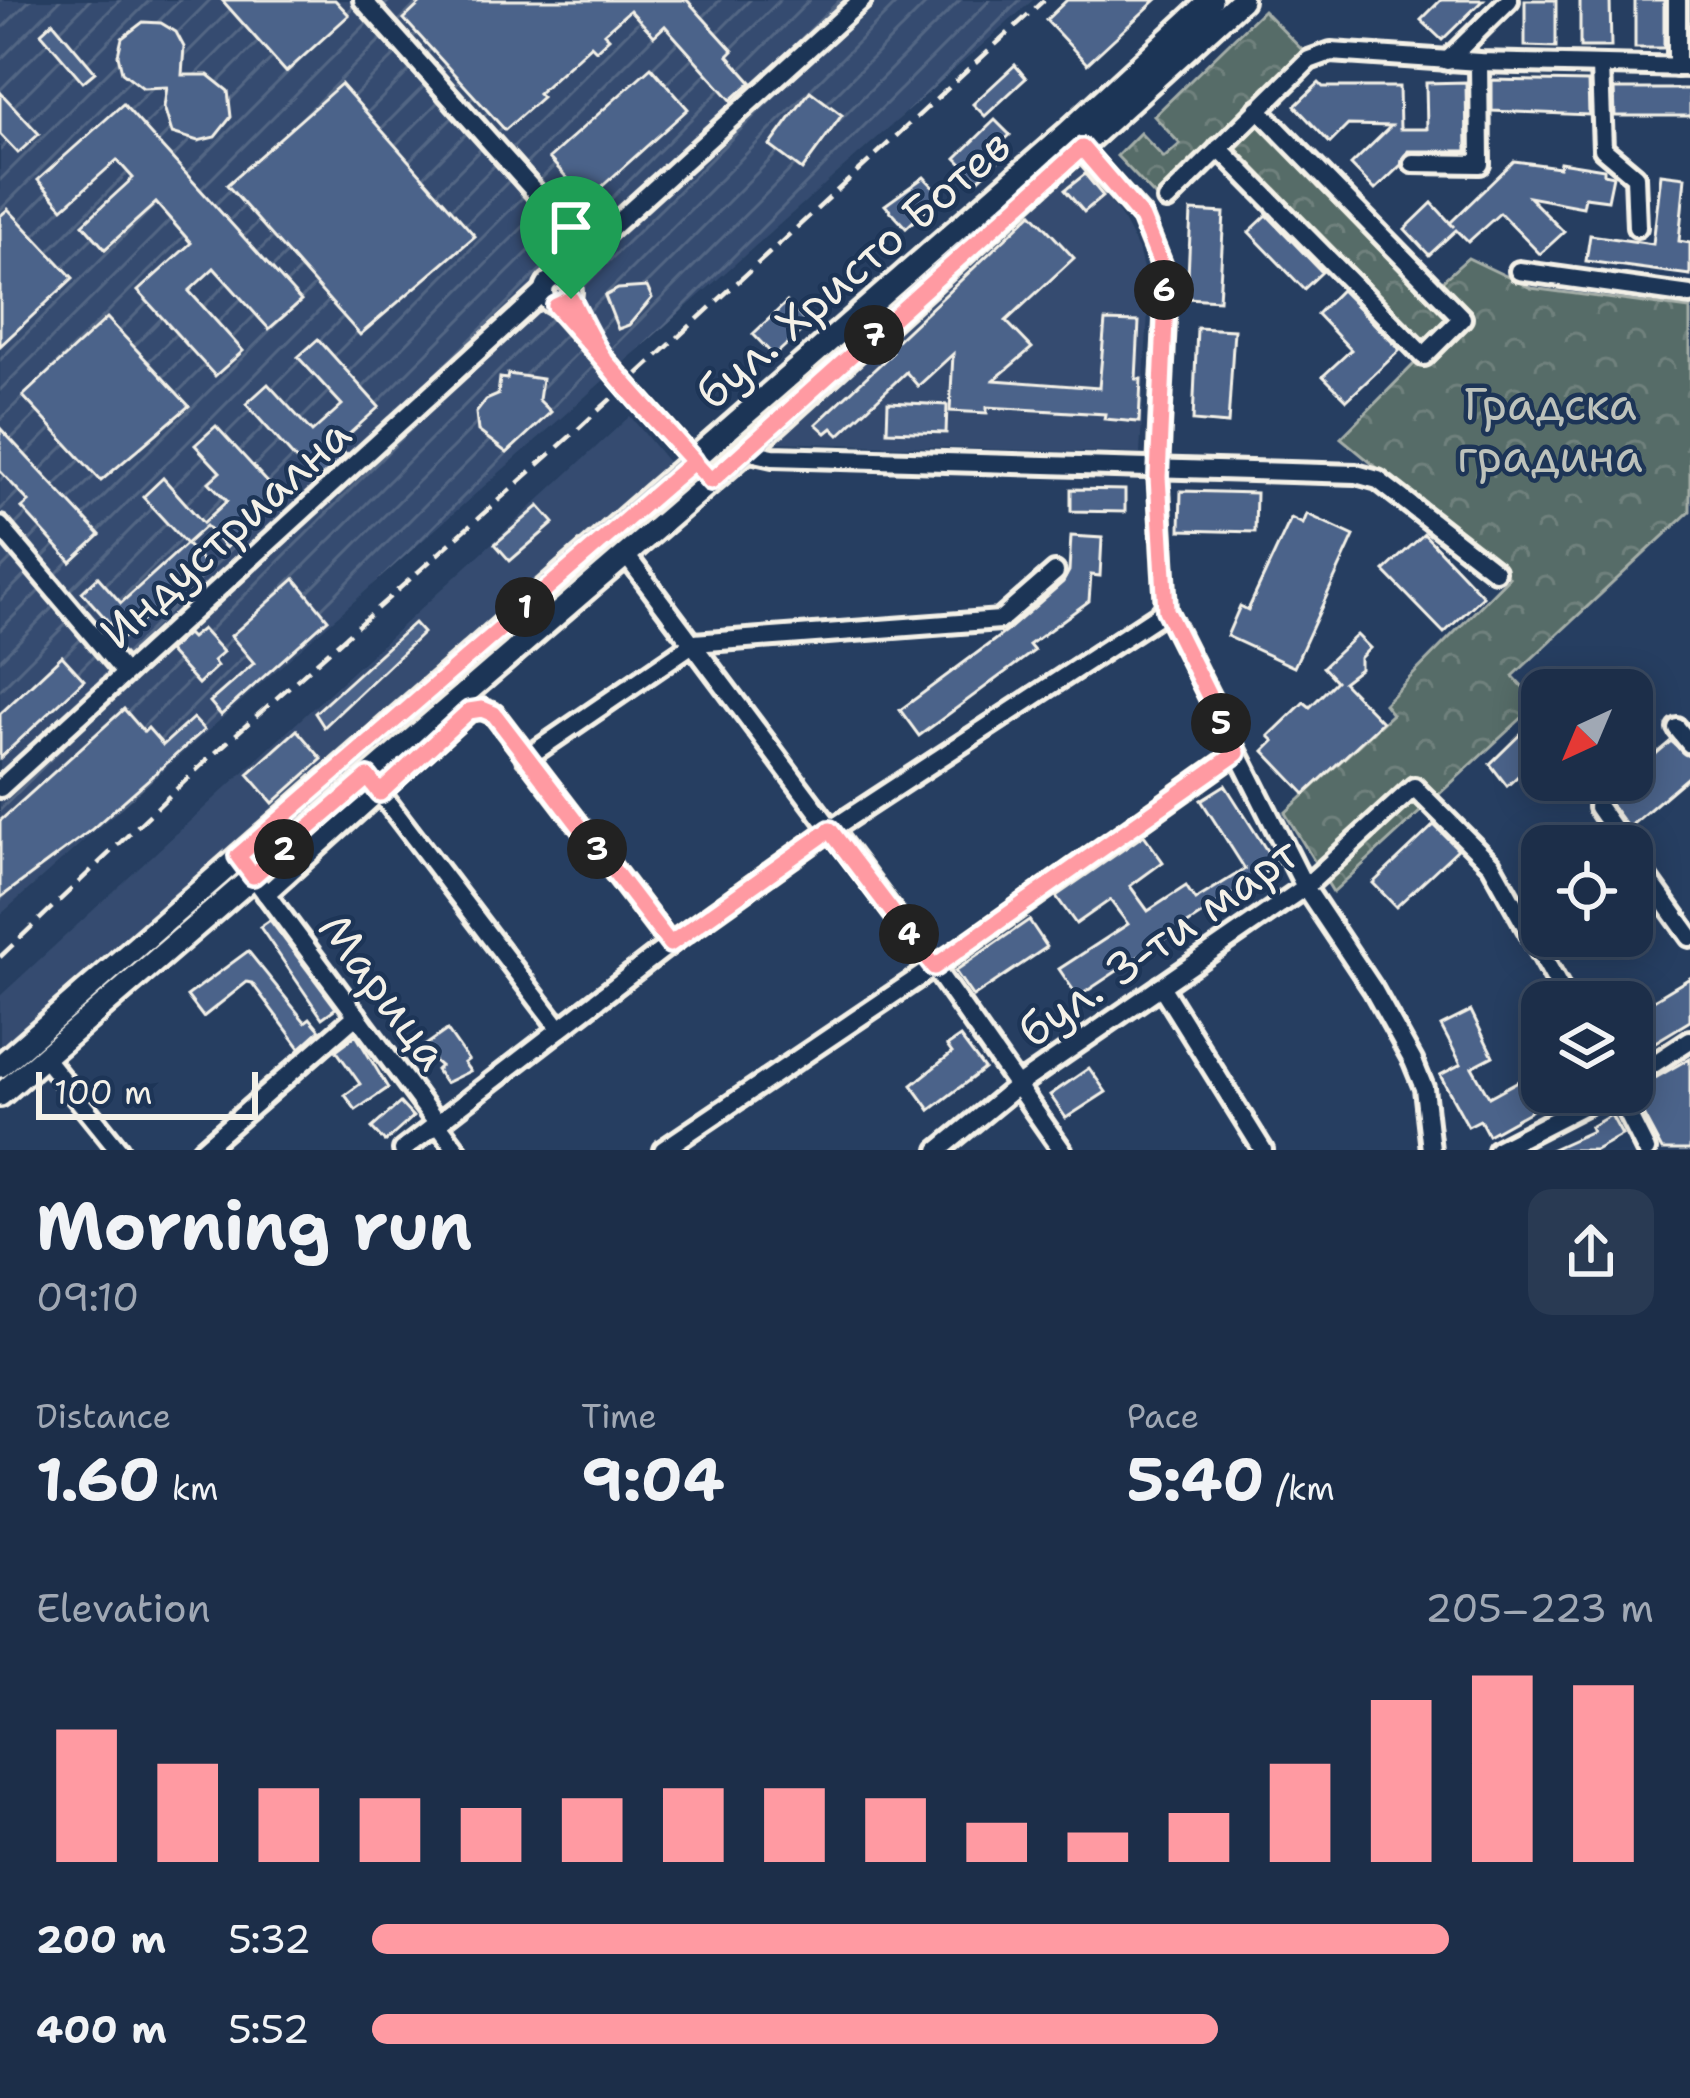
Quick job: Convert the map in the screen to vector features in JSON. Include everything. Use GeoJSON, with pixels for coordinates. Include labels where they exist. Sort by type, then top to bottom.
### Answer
{"type":"FeatureCollection","features":[{"type":"Feature","properties":{"kind":"main road","name":"бул. Христо Ботев"},"geometry":{"type":"LineString","coordinates":[[0,1095],[259,885],[746,451],[1074,141],[1211,0]]}},
{"type":"Feature","properties":{"kind":"main road","name":"бул. Христо Ботев"},"geometry":{"type":"LineString","coordinates":[[0,1066],[694,461],[1240,0]]}},
{"type":"Feature","properties":{"kind":"street"},"geometry":{"type":"LineString","coordinates":[[363,0],[588,251]]}},
{"type":"Feature","properties":{"kind":"street","name":"Индустриална"},"geometry":{"type":"LineString","coordinates":[[0,788],[499,331],[558,295],[588,251],[862,0]]}},
{"type":"Feature","properties":{"kind":"street"},"geometry":{"type":"LineString","coordinates":[[1447,61],[1509,0]]}},
{"type":"Feature","properties":{"kind":"street"},"geometry":{"type":"LineString","coordinates":[[1167,200],[1309,60],[1330,52],[1447,61],[1684,67],[1677,0]]}},
{"type":"Feature","properties":{"kind":"street"},"geometry":{"type":"LineString","coordinates":[[1413,163],[1480,164],[1479,62]]}},
{"type":"Feature","properties":{"kind":"street"},"geometry":{"type":"LineString","coordinates":[[1600,67],[1601,140],[1610,157],[1635,176],[1637,227]]}},
{"type":"Feature","properties":{"kind":"street"},"geometry":{"type":"LineString","coordinates":[[1219,148],[1424,356],[1462,318],[1258,109]]}},
{"type":"Feature","properties":{"kind":"street"},"geometry":{"type":"LineString","coordinates":[[1074,141],[1142,218],[1161,264],[1165,320],[1158,470],[1166,610],[1305,887],[1373,989],[1413,1060],[1424,1088],[1431,1150]]}},
{"type":"Feature","properties":{"kind":"street"},"geometry":{"type":"LineString","coordinates":[[1519,271],[1690,295]]}},
{"type":"Feature","properties":{"kind":"street"},"geometry":{"type":"LineString","coordinates":[[558,295],[606,363],[711,481]]}},
{"type":"Feature","properties":{"kind":"street"},"geometry":{"type":"LineString","coordinates":[[746,451],[773,458],[1356,474],[1378,480],[1495,571]]}},
{"type":"Feature","properties":{"kind":"street"},"geometry":{"type":"LineString","coordinates":[[0,526],[125,673]]}},
{"type":"Feature","properties":{"kind":"street"},"geometry":{"type":"LineString","coordinates":[[626,555],[934,967],[1062,1150]]}},
{"type":"Feature","properties":{"kind":"street"},"geometry":{"type":"LineString","coordinates":[[526,758],[694,643],[1000,620],[1055,572]]}},
{"type":"Feature","properties":{"kind":"street"},"geometry":{"type":"LineString","coordinates":[[403,1150],[670,944],[830,830],[1166,610]]}},
{"type":"Feature","properties":{"kind":"street"},"geometry":{"type":"LineString","coordinates":[[560,1030],[374,785],[469,711],[494,714],[670,944]]}},
{"type":"Feature","properties":{"kind":"street"},"geometry":{"type":"LineString","coordinates":[[1677,728],[1690,745]]}},
{"type":"Feature","properties":{"kind":"street"},"geometry":{"type":"LineString","coordinates":[[664,1150],[1237,753]]}},
{"type":"Feature","properties":{"kind":"street","name":"бул. 3-ти март"},"geometry":{"type":"LineString","coordinates":[[939,1150],[1018,1085],[1305,887],[1414,787],[1491,864],[1556,981]]}},
{"type":"Feature","properties":{"kind":"street"},"geometry":{"type":"LineString","coordinates":[[1598,807],[1610,825]]}},
{"type":"Feature","properties":{"kind":"street","name":"Марица"},"geometry":{"type":"LineString","coordinates":[[238,856],[458,1150]]}},
{"type":"Feature","properties":{"kind":"street"},"geometry":{"type":"LineString","coordinates":[[1653,885],[1690,937]]}},
{"type":"Feature","properties":{"kind":"street"},"geometry":{"type":"LineString","coordinates":[[1161,986],[1263,1150]]}},
{"type":"Feature","properties":{"kind":"street"},"geometry":{"type":"LineString","coordinates":[[202,1150],[357,1015]]}},
{"type":"Feature","properties":{"kind":"street"},"geometry":{"type":"LineString","coordinates":[[1653,1064],[1690,1040]]}},
{"type":"Feature","properties":{"kind":"street"},"geometry":{"type":"LineString","coordinates":[[44,1057],[119,1150]]}},
{"type":"Feature","properties":{"kind":"street"},"geometry":{"type":"LineString","coordinates":[[1497,1150],[1572,1113]]}},
{"type":"Feature","properties":{"kind":"street"},"geometry":{"type":"LineString","coordinates":[[1626,1113],[1646,1150]]}},
{"type":"Feature","properties":{"kind":"shaded area"},"geometry":{"type":"Polygon","coordinates":[[[0,0],[1033,0],[0,915],[0,0]]]}},
{"type":"Feature","properties":{"kind":"shaded area"},"geometry":{"type":"Polygon","coordinates":[[[1085,169],[1120,215],[1138,249],[1149,292],[1140,454],[775,442],[1065,172],[1085,169]]]}},
{"type":"Feature","properties":{"kind":"shaded area"},"geometry":{"type":"Polygon","coordinates":[[[630,416],[672,467],[0,1059],[0,996],[630,416]]]}},
{"type":"Feature","properties":{"kind":"green space"},"geometry":{"type":"Polygon","coordinates":[[[1263,10],[1307,55],[1158,199],[1117,156],[1140,133],[1164,158],[1180,144],[1154,116],[1263,10]]]}},
{"type":"Feature","properties":{"kind":"green space","name":"Градска градина"},"geometry":{"type":"Polygon","coordinates":[[[1258,116],[1433,289],[1468,258],[1531,288],[1690,309],[1690,511],[1513,676],[1521,685],[1521,719],[1333,892],[1285,813],[1392,714],[1384,704],[1509,577],[1341,438],[1423,355],[1226,148],[1258,116]]]}},
{"type":"Feature","properties":{"kind":"building"},"geometry":{"type":"Polygon","coordinates":[[[222,0],[335,0],[349,15],[286,72],[222,0]]]}},
{"type":"Feature","properties":{"kind":"building"},"geometry":{"type":"Polygon","coordinates":[[[424,0],[687,0],[733,51],[728,56],[751,82],[731,100],[665,26],[654,36],[630,10],[604,33],[609,38],[596,50],[591,45],[505,130],[404,19],[424,0]]]}},
{"type":"Feature","properties":{"kind":"building"},"geometry":{"type":"Polygon","coordinates":[[[1067,0],[1156,0],[1087,64],[1046,20],[1067,0]]]}},
{"type":"Feature","properties":{"kind":"building"},"geometry":{"type":"Polygon","coordinates":[[[1441,0],[1483,0],[1442,40],[1421,20],[1441,0]]]}},
{"type":"Feature","properties":{"kind":"building"},"geometry":{"type":"Polygon","coordinates":[[[1525,0],[1556,0],[1556,47],[1525,46],[1525,0]]]}},
{"type":"Feature","properties":{"kind":"building"},"geometry":{"type":"Polygon","coordinates":[[[1580,0],[1610,0],[1611,47],[1580,47],[1580,0]]]}},
{"type":"Feature","properties":{"kind":"building"},"geometry":{"type":"Polygon","coordinates":[[[1635,0],[1664,0],[1664,48],[1635,48],[1635,0]]]}},
{"type":"Feature","properties":{"kind":"building"},"geometry":{"type":"Polygon","coordinates":[[[53,22],[95,72],[83,82],[41,33],[53,22]]]}},
{"type":"Feature","properties":{"kind":"building"},"geometry":{"type":"Polygon","coordinates":[[[143,22],[161,23],[176,32],[184,47],[182,75],[208,75],[228,91],[231,117],[215,137],[198,141],[172,133],[164,107],[167,87],[143,88],[122,72],[118,55],[122,38],[143,22]]]}},
{"type":"Feature","properties":{"kind":"building"},"geometry":{"type":"Polygon","coordinates":[[[1015,65],[1026,78],[985,116],[973,104],[1015,65]]]}},
{"type":"Feature","properties":{"kind":"building"},"geometry":{"type":"Polygon","coordinates":[[[651,67],[688,109],[587,200],[549,158],[651,67]]]}},
{"type":"Feature","properties":{"kind":"building"},"geometry":{"type":"Polygon","coordinates":[[[1492,80],[1588,82],[1589,115],[1492,111],[1492,80]]]}},
{"type":"Feature","properties":{"kind":"building"},"geometry":{"type":"Polygon","coordinates":[[[1466,82],[1467,151],[1408,151],[1401,165],[1375,190],[1351,165],[1391,126],[1348,125],[1330,143],[1295,106],[1319,83],[1323,87],[1399,87],[1400,129],[1427,129],[1426,83],[1466,82]]]}},
{"type":"Feature","properties":{"kind":"building"},"geometry":{"type":"Polygon","coordinates":[[[341,84],[475,236],[360,335],[227,185],[341,84]]]}},
{"type":"Feature","properties":{"kind":"building"},"geometry":{"type":"Polygon","coordinates":[[[1614,89],[1690,89],[1690,116],[1615,116],[1614,89]]]}},
{"type":"Feature","properties":{"kind":"building"},"geometry":{"type":"Polygon","coordinates":[[[810,91],[842,115],[802,170],[770,146],[810,91]]]}},
{"type":"Feature","properties":{"kind":"building"},"geometry":{"type":"Polygon","coordinates":[[[0,92],[39,134],[18,153],[0,134],[0,92]]]}},
{"type":"Feature","properties":{"kind":"building"},"geometry":{"type":"Polygon","coordinates":[[[123,104],[301,301],[269,329],[214,268],[189,291],[243,351],[215,376],[138,291],[191,243],[156,203],[105,249],[83,224],[133,178],[117,160],[63,208],[38,180],[123,104]]]}},
{"type":"Feature","properties":{"kind":"building"},"geometry":{"type":"Polygon","coordinates":[[[995,120],[1010,135],[1001,143],[1009,151],[978,180],[956,158],[995,120]]]}},
{"type":"Feature","properties":{"kind":"building"},"geometry":{"type":"Polygon","coordinates":[[[1514,161],[1559,167],[1560,162],[1604,169],[1604,174],[1613,176],[1608,200],[1585,197],[1583,207],[1529,197],[1564,232],[1540,254],[1500,213],[1468,242],[1456,230],[1429,255],[1405,229],[1432,203],[1450,223],[1514,161]]]}},
{"type":"Feature","properties":{"kind":"building"},"geometry":{"type":"Polygon","coordinates":[[[1085,174],[1103,196],[1084,212],[1065,190],[1085,174]]]}},
{"type":"Feature","properties":{"kind":"building"},"geometry":{"type":"Polygon","coordinates":[[[1661,174],[1685,177],[1679,241],[1690,243],[1690,275],[1586,261],[1590,235],[1653,244],[1661,174]]]}},
{"type":"Feature","properties":{"kind":"building"},"geometry":{"type":"Polygon","coordinates":[[[924,177],[941,195],[906,228],[885,205],[924,177]]]}},
{"type":"Feature","properties":{"kind":"building"},"geometry":{"type":"Polygon","coordinates":[[[8,209],[73,278],[0,346],[0,216],[8,209]]]}},
{"type":"Feature","properties":{"kind":"building"},"geometry":{"type":"Polygon","coordinates":[[[1191,211],[1224,213],[1219,300],[1187,298],[1191,211]]]}},
{"type":"Feature","properties":{"kind":"building"},"geometry":{"type":"Polygon","coordinates":[[[1032,213],[1074,258],[1006,321],[1032,348],[994,380],[1099,388],[1105,321],[1139,322],[1139,422],[1104,419],[1105,414],[987,407],[987,413],[950,411],[953,354],[918,386],[906,372],[839,435],[832,428],[826,433],[816,424],[892,353],[888,349],[1032,213]]]}},
{"type":"Feature","properties":{"kind":"building"},"geometry":{"type":"Polygon","coordinates":[[[1267,215],[1322,272],[1304,289],[1249,232],[1267,215]]]}},
{"type":"Feature","properties":{"kind":"building"},"geometry":{"type":"Polygon","coordinates":[[[647,287],[652,298],[629,325],[618,329],[605,296],[618,289],[647,287]]]}},
{"type":"Feature","properties":{"kind":"building"},"geometry":{"type":"Polygon","coordinates":[[[1341,290],[1400,350],[1347,400],[1323,376],[1351,350],[1317,314],[1341,290]]]}},
{"type":"Feature","properties":{"kind":"building"},"geometry":{"type":"Polygon","coordinates":[[[787,302],[808,325],[774,356],[753,334],[787,302]]]}},
{"type":"Feature","properties":{"kind":"building"},"geometry":{"type":"Polygon","coordinates":[[[107,318],[189,406],[101,481],[23,396],[107,318]]]}},
{"type":"Feature","properties":{"kind":"building"},"geometry":{"type":"Polygon","coordinates":[[[1197,328],[1234,330],[1228,424],[1193,421],[1197,328]]]}},
{"type":"Feature","properties":{"kind":"building"},"geometry":{"type":"Polygon","coordinates":[[[318,339],[379,407],[337,445],[346,455],[316,482],[246,404],[268,384],[312,432],[342,405],[298,357],[318,339]]]}},
{"type":"Feature","properties":{"kind":"building"},"geometry":{"type":"Polygon","coordinates":[[[508,374],[542,379],[539,400],[551,412],[507,453],[478,431],[476,413],[486,400],[498,395],[500,378],[507,379],[508,374]]]}},
{"type":"Feature","properties":{"kind":"building"},"geometry":{"type":"Polygon","coordinates":[[[888,402],[947,405],[946,433],[887,431],[888,402]]]}},
{"type":"Feature","properties":{"kind":"building"},"geometry":{"type":"Polygon","coordinates":[[[216,426],[281,497],[226,548],[206,526],[186,544],[143,497],[163,478],[203,523],[227,501],[209,482],[220,472],[195,445],[216,426]]]}},
{"type":"Feature","properties":{"kind":"building"},"geometry":{"type":"Polygon","coordinates":[[[0,428],[100,535],[71,562],[22,508],[29,502],[0,471],[0,428]]]}},
{"type":"Feature","properties":{"kind":"building"},"geometry":{"type":"Polygon","coordinates":[[[1071,489],[1125,490],[1125,512],[1071,511],[1071,489]]]}},
{"type":"Feature","properties":{"kind":"building"},"geometry":{"type":"Polygon","coordinates":[[[1181,491],[1256,493],[1255,532],[1180,530],[1181,491]]]}},
{"type":"Feature","properties":{"kind":"building"},"geometry":{"type":"Polygon","coordinates":[[[539,506],[554,523],[510,561],[495,544],[539,506]]]}},
{"type":"Feature","properties":{"kind":"building"},"geometry":{"type":"Polygon","coordinates":[[[1307,514],[1354,536],[1294,667],[1227,636],[1240,606],[1248,610],[1291,518],[1303,524],[1307,514]]]}},
{"type":"Feature","properties":{"kind":"building"},"geometry":{"type":"Polygon","coordinates":[[[1424,534],[1483,596],[1444,633],[1384,571],[1424,534]]]}},
{"type":"Feature","properties":{"kind":"building"},"geometry":{"type":"Polygon","coordinates":[[[1071,536],[1102,538],[1100,576],[1091,575],[1089,601],[1029,645],[1034,651],[919,736],[900,710],[1008,630],[1063,582],[1069,571],[1071,536]]]}},
{"type":"Feature","properties":{"kind":"building"},"geometry":{"type":"Polygon","coordinates":[[[186,544],[206,565],[123,638],[82,592],[98,577],[121,603],[186,544]]]}},
{"type":"Feature","properties":{"kind":"building"},"geometry":{"type":"Polygon","coordinates":[[[295,579],[328,619],[221,715],[210,702],[254,663],[231,636],[295,579]]]}},
{"type":"Feature","properties":{"kind":"building"},"geometry":{"type":"Polygon","coordinates":[[[414,623],[423,633],[324,727],[315,713],[414,623]]]}},
{"type":"Feature","properties":{"kind":"building"},"geometry":{"type":"Polygon","coordinates":[[[202,629],[223,652],[213,661],[217,666],[198,684],[168,651],[187,634],[191,638],[202,629]]]}},
{"type":"Feature","properties":{"kind":"building"},"geometry":{"type":"Polygon","coordinates":[[[1357,635],[1370,648],[1360,658],[1360,669],[1343,682],[1382,722],[1305,794],[1264,751],[1274,741],[1269,736],[1304,702],[1310,707],[1336,681],[1323,667],[1357,635]]]}},
{"type":"Feature","properties":{"kind":"building"},"geometry":{"type":"Polygon","coordinates":[[[62,656],[84,680],[0,758],[0,714],[62,656]]]}},
{"type":"Feature","properties":{"kind":"building"},"geometry":{"type":"Polygon","coordinates":[[[124,709],[163,745],[193,718],[204,730],[91,830],[0,898],[0,821],[124,709]]]}},
{"type":"Feature","properties":{"kind":"building"},"geometry":{"type":"Polygon","coordinates":[[[297,730],[322,759],[273,803],[248,774],[297,730]]]}},
{"type":"Feature","properties":{"kind":"building"},"geometry":{"type":"Polygon","coordinates":[[[1521,734],[1521,773],[1507,786],[1490,764],[1521,734]]]}},
{"type":"Feature","properties":{"kind":"building"},"geometry":{"type":"Polygon","coordinates":[[[1671,741],[1690,757],[1690,775],[1626,825],[1608,801],[1653,801],[1653,756],[1671,741]]]}},
{"type":"Feature","properties":{"kind":"building"},"geometry":{"type":"Polygon","coordinates":[[[1225,785],[1276,865],[1078,997],[1059,969],[1128,924],[1110,900],[1076,924],[1056,896],[1144,835],[1163,862],[1130,886],[1148,911],[1186,886],[1195,900],[1245,869],[1201,800],[1225,785]]]}},
{"type":"Feature","properties":{"kind":"building"},"geometry":{"type":"Polygon","coordinates":[[[1434,825],[1458,849],[1396,907],[1373,883],[1434,825]]]}},
{"type":"Feature","properties":{"kind":"building"},"geometry":{"type":"Polygon","coordinates":[[[270,920],[336,1008],[322,1018],[260,927],[270,920]]]}},
{"type":"Feature","properties":{"kind":"building"},"geometry":{"type":"Polygon","coordinates":[[[1029,920],[1047,947],[973,997],[955,971],[1029,920]]]}},
{"type":"Feature","properties":{"kind":"building"},"geometry":{"type":"Polygon","coordinates":[[[248,951],[305,1022],[310,1018],[320,1030],[300,1048],[252,983],[247,982],[203,1017],[187,996],[248,951]]]}},
{"type":"Feature","properties":{"kind":"building"},"geometry":{"type":"Polygon","coordinates":[[[1690,978],[1690,1021],[1653,1043],[1653,1000],[1690,978]]]}},
{"type":"Feature","properties":{"kind":"building"},"geometry":{"type":"Polygon","coordinates":[[[1471,1011],[1493,1056],[1472,1067],[1489,1097],[1521,1079],[1521,1113],[1527,1113],[1488,1135],[1480,1120],[1468,1126],[1440,1075],[1461,1064],[1441,1026],[1471,1011]]]}},
{"type":"Feature","properties":{"kind":"building"},"geometry":{"type":"Polygon","coordinates":[[[447,1030],[468,1060],[464,1063],[470,1071],[445,1083],[436,1070],[440,1066],[420,1049],[447,1030]]]}},
{"type":"Feature","properties":{"kind":"building"},"geometry":{"type":"Polygon","coordinates":[[[356,1035],[388,1088],[356,1110],[345,1095],[360,1084],[336,1050],[356,1035]]]}},
{"type":"Feature","properties":{"kind":"building"},"geometry":{"type":"Polygon","coordinates":[[[960,1037],[984,1069],[930,1110],[912,1085],[952,1053],[947,1046],[960,1037]]]}},
{"type":"Feature","properties":{"kind":"building"},"geometry":{"type":"Polygon","coordinates":[[[1690,1058],[1690,1150],[1662,1150],[1642,1113],[1653,1113],[1653,1079],[1690,1058]]]}},
{"type":"Feature","properties":{"kind":"building"},"geometry":{"type":"Polygon","coordinates":[[[1089,1068],[1106,1092],[1066,1118],[1050,1095],[1089,1068]]]}},
{"type":"Feature","properties":{"kind":"building"},"geometry":{"type":"Polygon","coordinates":[[[400,1103],[413,1117],[385,1142],[372,1128],[400,1103]]]}},
{"type":"Feature","properties":{"kind":"building"},"geometry":{"type":"Polygon","coordinates":[[[1611,1115],[1622,1135],[1595,1150],[1550,1150],[1592,1131],[1590,1127],[1611,1115]]]}},
{"type":"Feature","properties":{"kind":"railway"},"geometry":{"type":"LineString","coordinates":[[0,957],[206,761],[576,431],[1044,0]]}},
{"type":"Feature","properties":{"kind":"route"},"geometry":{"type":"LineString","coordinates":[[571,299],[556,306],[606,363],[694,461],[238,856],[253,876],[368,777],[380,793],[469,711],[482,709],[494,714],[670,944],[830,830],[934,967],[1237,753],[1166,610],[1158,477],[1165,320],[1161,264],[1142,218],[1082,148],[711,481],[694,461],[626,385],[606,363],[571,299]]}}]}
